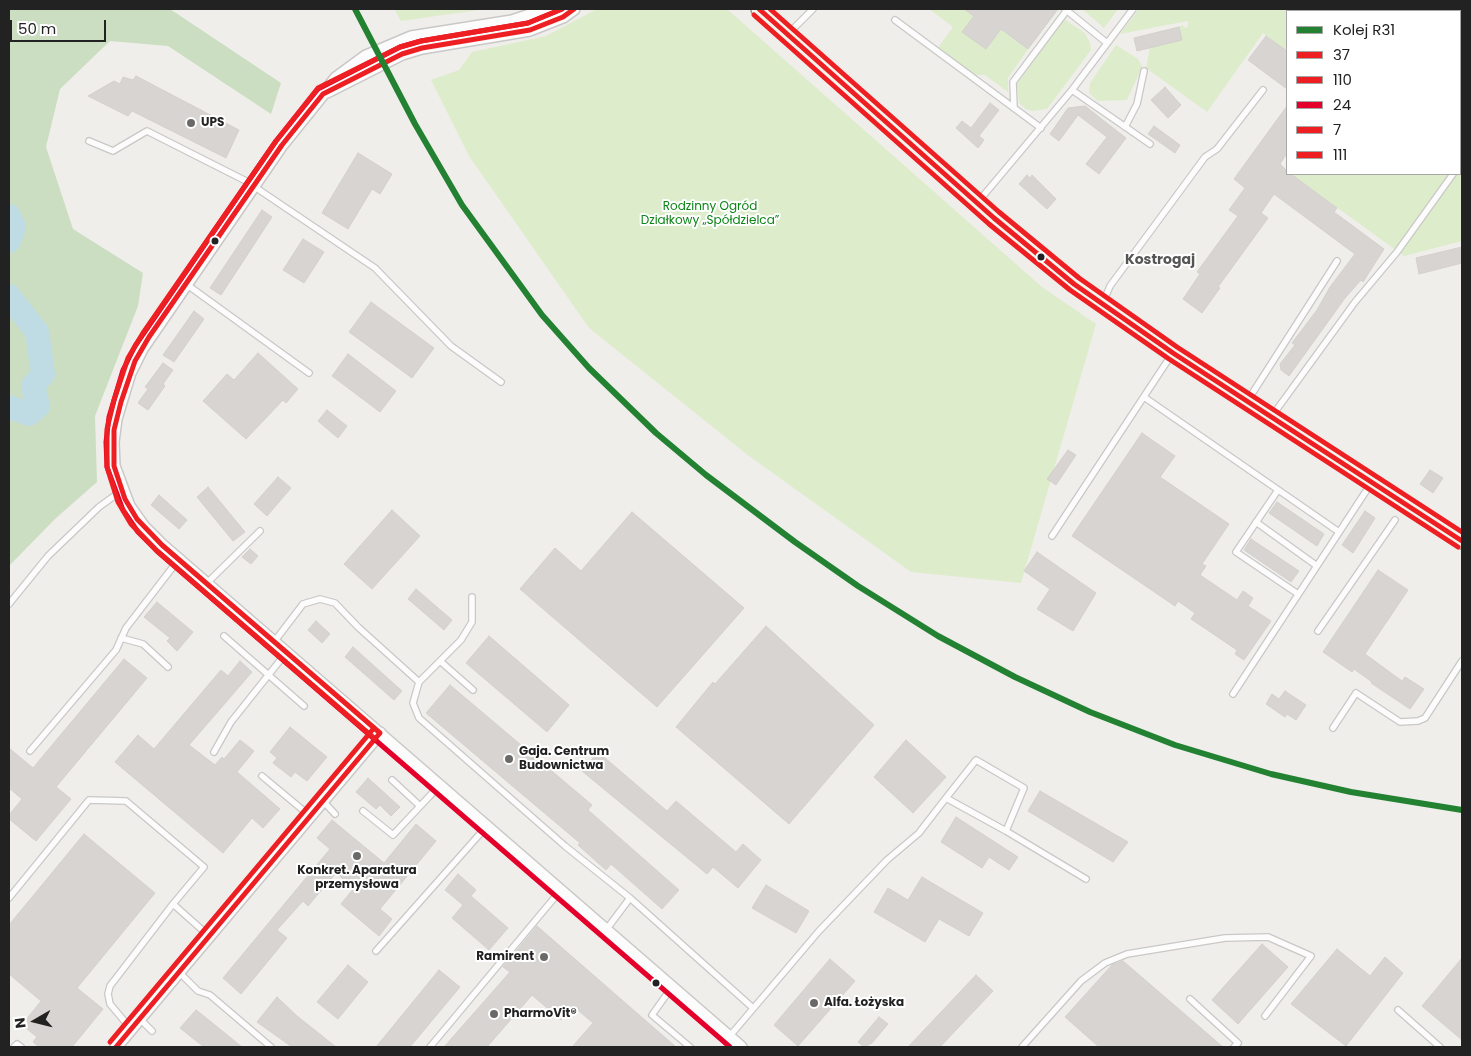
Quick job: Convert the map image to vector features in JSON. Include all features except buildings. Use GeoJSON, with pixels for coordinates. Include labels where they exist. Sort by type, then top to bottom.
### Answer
{"type":"FeatureCollection","features":[{"type":"Feature","properties":{"kind":"main road"},"geometry":{"type":"LineString","coordinates":[[759,9],[1041,258],[1102,304],[1173,353],[1462,541]]}},
{"type":"Feature","properties":{"kind":"street"},"geometry":{"type":"LineString","coordinates":[[548,9],[512,21],[428,33],[388,45],[350,67],[324,94],[282,145],[139,355],[120,402],[114,430],[113,454],[122,491],[128,506],[144,527],[741,1047]]}},
{"type":"Feature","properties":{"kind":"street"},"geometry":{"type":"LineString","coordinates":[[324,94],[402,54],[422,48],[530,30],[563,17],[574,9]]}},
{"type":"Feature","properties":{"kind":"street"},"geometry":{"type":"LineString","coordinates":[[116,1047],[380,733]]}},
{"type":"Feature","properties":{"kind":"lane"},"geometry":{"type":"LineString","coordinates":[[788,34],[813,9]]}},
{"type":"Feature","properties":{"kind":"lane"},"geometry":{"type":"LineString","coordinates":[[1014,108],[1013,82],[1066,9],[1107,43]]}},
{"type":"Feature","properties":{"kind":"lane"},"geometry":{"type":"LineString","coordinates":[[977,203],[1072,90],[1133,9]]}},
{"type":"Feature","properties":{"kind":"lane"},"geometry":{"type":"LineString","coordinates":[[895,20],[1040,128]]}},
{"type":"Feature","properties":{"kind":"lane"},"geometry":{"type":"LineString","coordinates":[[1125,127],[1137,104],[1144,71]]}},
{"type":"Feature","properties":{"kind":"lane"},"geometry":{"type":"LineString","coordinates":[[1072,90],[1150,144]]}},
{"type":"Feature","properties":{"kind":"lane"},"geometry":{"type":"LineString","coordinates":[[1102,304],[1110,286],[1205,157],[1217,149],[1263,90]]}},
{"type":"Feature","properties":{"kind":"lane"},"geometry":{"type":"LineString","coordinates":[[89,141],[113,151],[147,131],[254,186],[375,268],[451,346],[501,382]]}},
{"type":"Feature","properties":{"kind":"lane"},"geometry":{"type":"LineString","coordinates":[[1271,418],[1355,302],[1397,252],[1452,175]]}},
{"type":"Feature","properties":{"kind":"lane"},"geometry":{"type":"LineString","coordinates":[[1247,402],[1337,261]]}},
{"type":"Feature","properties":{"kind":"lane"},"geometry":{"type":"LineString","coordinates":[[186,284],[309,373]]}},
{"type":"Feature","properties":{"kind":"lane"},"geometry":{"type":"LineString","coordinates":[[1052,536],[1173,353]]}},
{"type":"Feature","properties":{"kind":"lane"},"geometry":{"type":"LineString","coordinates":[[1144,397],[1339,532]]}},
{"type":"Feature","properties":{"kind":"lane"},"geometry":{"type":"LineString","coordinates":[[1233,694],[1373,482]]}},
{"type":"Feature","properties":{"kind":"lane"},"geometry":{"type":"LineString","coordinates":[[1278,490],[1236,552],[1298,594]]}},
{"type":"Feature","properties":{"kind":"lane"},"geometry":{"type":"LineString","coordinates":[[9,604],[48,556],[99,507],[122,491]]}},
{"type":"Feature","properties":{"kind":"lane"},"geometry":{"type":"LineString","coordinates":[[1318,632],[1395,520]]}},
{"type":"Feature","properties":{"kind":"lane"},"geometry":{"type":"LineString","coordinates":[[1256,522],[1317,566]]}},
{"type":"Feature","properties":{"kind":"lane"},"geometry":{"type":"LineString","coordinates":[[207,583],[260,531]]}},
{"type":"Feature","properties":{"kind":"lane"},"geometry":{"type":"LineString","coordinates":[[30,750],[116,650],[126,628],[179,559]]}},
{"type":"Feature","properties":{"kind":"lane"},"geometry":{"type":"LineString","coordinates":[[472,597],[472,622],[461,640],[419,682],[412,703],[419,718],[558,839],[630,898],[753,1008]]}},
{"type":"Feature","properties":{"kind":"lane"},"geometry":{"type":"LineString","coordinates":[[274,642],[303,604],[320,599],[335,603],[358,628],[419,682]]}},
{"type":"Feature","properties":{"kind":"lane"},"geometry":{"type":"LineString","coordinates":[[224,636],[304,706]]}},
{"type":"Feature","properties":{"kind":"lane"},"geometry":{"type":"LineString","coordinates":[[121,638],[143,644],[168,667]]}},
{"type":"Feature","properties":{"kind":"lane"},"geometry":{"type":"LineString","coordinates":[[214,752],[231,722],[287,652]]}},
{"type":"Feature","properties":{"kind":"lane"},"geometry":{"type":"LineString","coordinates":[[440,661],[472,690]]}},
{"type":"Feature","properties":{"kind":"lane"},"geometry":{"type":"LineString","coordinates":[[1333,728],[1356,693],[1400,722],[1418,722],[1425,718],[1462,661]]}},
{"type":"Feature","properties":{"kind":"lane"},"geometry":{"type":"LineString","coordinates":[[729,1037],[819,932],[887,860],[919,833],[976,760],[1024,788],[1006,831]]}},
{"type":"Feature","properties":{"kind":"lane"},"geometry":{"type":"LineString","coordinates":[[262,776],[310,816]]}},
{"type":"Feature","properties":{"kind":"lane"},"geometry":{"type":"LineString","coordinates":[[392,780],[420,806]]}},
{"type":"Feature","properties":{"kind":"lane"},"geometry":{"type":"LineString","coordinates":[[363,811],[393,835],[440,785]]}},
{"type":"Feature","properties":{"kind":"lane"},"geometry":{"type":"LineString","coordinates":[[946,798],[1086,879]]}},
{"type":"Feature","properties":{"kind":"lane"},"geometry":{"type":"LineString","coordinates":[[9,898],[88,800],[126,801],[204,867],[110,986],[108,994],[110,1004],[131,1030]]}},
{"type":"Feature","properties":{"kind":"lane"},"geometry":{"type":"LineString","coordinates":[[323,801],[336,814]]}},
{"type":"Feature","properties":{"kind":"lane"},"geometry":{"type":"LineString","coordinates":[[376,951],[487,826]]}},
{"type":"Feature","properties":{"kind":"lane"},"geometry":{"type":"LineString","coordinates":[[430,1047],[560,891]]}},
{"type":"Feature","properties":{"kind":"lane"},"geometry":{"type":"LineString","coordinates":[[606,930],[630,898]]}},
{"type":"Feature","properties":{"kind":"lane"},"geometry":{"type":"LineString","coordinates":[[173,904],[209,936]]}},
{"type":"Feature","properties":{"kind":"lane"},"geometry":{"type":"LineString","coordinates":[[1022,1047],[1081,981],[1105,963],[1127,954],[1225,938],[1268,937],[1311,956],[1265,1016]]}},
{"type":"Feature","properties":{"kind":"lane"},"geometry":{"type":"LineString","coordinates":[[179,972],[198,991],[210,995],[271,1047]]}},
{"type":"Feature","properties":{"kind":"lane"},"geometry":{"type":"LineString","coordinates":[[672,987],[652,1015],[690,1047]]}},
{"type":"Feature","properties":{"kind":"lane"},"geometry":{"type":"LineString","coordinates":[[1190,999],[1238,1043],[1234,1047]]}},
{"type":"Feature","properties":{"kind":"lane"},"geometry":{"type":"LineString","coordinates":[[1398,1010],[1440,1047]]}},
{"type":"Feature","properties":{"kind":"lane"},"geometry":{"type":"LineString","coordinates":[[140,1019],[152,1031]]}},
{"type":"Feature","properties":{"kind":"lane"},"geometry":{"type":"LineString","coordinates":[[14,1047],[17,1044],[22,1047]]}},
{"type":"Feature","properties":{"kind":"green space"},"geometry":{"type":"Polygon","coordinates":[[[9,9],[170,9],[281,83],[271,114],[168,46],[110,41],[60,89],[46,147],[73,229],[143,273],[138,306],[95,416],[97,482],[55,519],[9,566],[9,9]]]}},
{"type":"Feature","properties":{"kind":"green space"},"geometry":{"type":"Polygon","coordinates":[[[394,9],[486,9],[401,21],[394,9]]]}},
{"type":"Feature","properties":{"kind":"green space","name":"Rodzinny Ogród Działkowy „Spółdzielca”"},"geometry":{"type":"Polygon","coordinates":[[[597,9],[727,9],[1042,287],[1096,324],[1021,583],[911,572],[749,456],[589,328],[469,156],[431,80],[459,70],[472,52],[546,36],[597,9]]]}},
{"type":"Feature","properties":{"kind":"green space"},"geometry":{"type":"Polygon","coordinates":[[[929,9],[964,9],[967,11],[973,9],[977,12],[963,32],[986,49],[1001,29],[1028,49],[1008,78],[1008,92],[985,75],[975,75],[937,49],[953,27],[929,9]]]}},
{"type":"Feature","properties":{"kind":"green space"},"geometry":{"type":"Polygon","coordinates":[[[1082,9],[1118,9],[1104,28],[1082,9]]]}},
{"type":"Feature","properties":{"kind":"green space"},"geometry":{"type":"Polygon","coordinates":[[[1139,9],[1462,9],[1462,241],[1404,256],[1292,175],[1461,175],[1461,10],[1286,10],[1286,50],[1263,33],[1207,112],[1146,68],[1150,47],[1182,40],[1179,27],[1183,25],[1184,28],[1188,27],[1188,21],[1120,34],[1139,9]]]}},
{"type":"Feature","properties":{"kind":"green space"},"geometry":{"type":"Polygon","coordinates":[[[1064,19],[1085,33],[1091,50],[1047,109],[1033,111],[1026,109],[1019,103],[1017,84],[1064,19]]]}},
{"type":"Feature","properties":{"kind":"green space"},"geometry":{"type":"Polygon","coordinates":[[[1116,45],[1138,59],[1142,66],[1127,100],[1098,101],[1089,93],[1090,83],[1116,45]]]}},
{"type":"Feature","properties":{"kind":"waterway"},"geometry":{"type":"LineString","coordinates":[[9,216],[14,227],[9,241]]}},
{"type":"Feature","properties":{"kind":"waterway"},"geometry":{"type":"LineString","coordinates":[[9,296],[37,332],[43,374],[33,386],[38,406],[29,414],[9,407]]}},
{"type":"Feature","properties":{"kind":"rail line","name":"R31"},"geometry":{"type":"LineString","coordinates":[[355,9],[415,124],[462,205],[542,315],[589,368],[656,433],[706,475],[795,542],[858,586],[938,636],[1015,677],[1090,712],[1175,745],[1271,774],[1351,792],[1462,810]]}},
{"type":"Feature","properties":{"kind":"transit line","name":"24"},"geometry":{"type":"LineString","coordinates":[[562,9],[528,23],[421,41],[400,47],[318,89],[276,141],[135,346],[123,370],[109,417],[106,442],[107,467],[123,510],[138,532],[157,551],[730,1047]]}},
{"type":"Feature","properties":{"kind":"transit line","name":"7"},"geometry":{"type":"LineString","coordinates":[[375,739],[157,551],[131,524],[118,502],[107,467],[107,429],[114,400],[128,358],[143,333],[276,141],[318,88],[400,47],[421,41],[528,23],[562,9]]}},
{"type":"Feature","properties":{"kind":"transit line","name":"37"},"geometry":{"type":"LineString","coordinates":[[380,733],[162,545],[137,519],[125,499],[114,466],[114,430],[121,402],[135,361],[149,337],[282,145],[323,94],[402,54],[422,48],[530,30],[563,17],[574,9]]}},
{"type":"Feature","properties":{"kind":"transit line","name":"37"},"geometry":{"type":"LineString","coordinates":[[759,9],[994,218],[1074,284],[1173,353],[1462,541]]}},
{"type":"Feature","properties":{"kind":"transit line","name":"111"},"geometry":{"type":"LineString","coordinates":[[770,9],[999,212],[1079,278],[1177,347],[1462,532]]}},
{"type":"Feature","properties":{"kind":"transit line","name":"110"},"geometry":{"type":"LineString","coordinates":[[754,15],[989,224],[1070,290],[1169,359],[1458,547]]}},
{"type":"Feature","properties":{"kind":"transit line","name":"7"},"geometry":{"type":"LineString","coordinates":[[110,1042],[374,728]]}},
{"type":"Feature","properties":{"kind":"transit line","name":"37"},"geometry":{"type":"LineString","coordinates":[[116,1047],[380,733]]}},
{"type":"Feature","properties":{"kind":"place","name":"UPS"},"geometry":{"type":"Point","coordinates":[191,123]}},
{"type":"Feature","properties":{"kind":"place","name":"Gaja. Centrum Budownictwa"},"geometry":{"type":"Point","coordinates":[509,759]}},
{"type":"Feature","properties":{"kind":"place","name":"Konkret. Aparatura przemysłowa"},"geometry":{"type":"Point","coordinates":[357,856]}},
{"type":"Feature","properties":{"kind":"place","name":"Ramirent"},"geometry":{"type":"Point","coordinates":[544,957]}},
{"type":"Feature","properties":{"kind":"place","name":"Alfa. Łożyska"},"geometry":{"type":"Point","coordinates":[814,1003]}},
{"type":"Feature","properties":{"kind":"place","name":"PharmoVit®"},"geometry":{"type":"Point","coordinates":[494,1014]}},
{"type":"Feature","properties":{"kind":"district","name":"Kostrogaj"},"geometry":{"type":"Point","coordinates":[1160,260]}}]}
